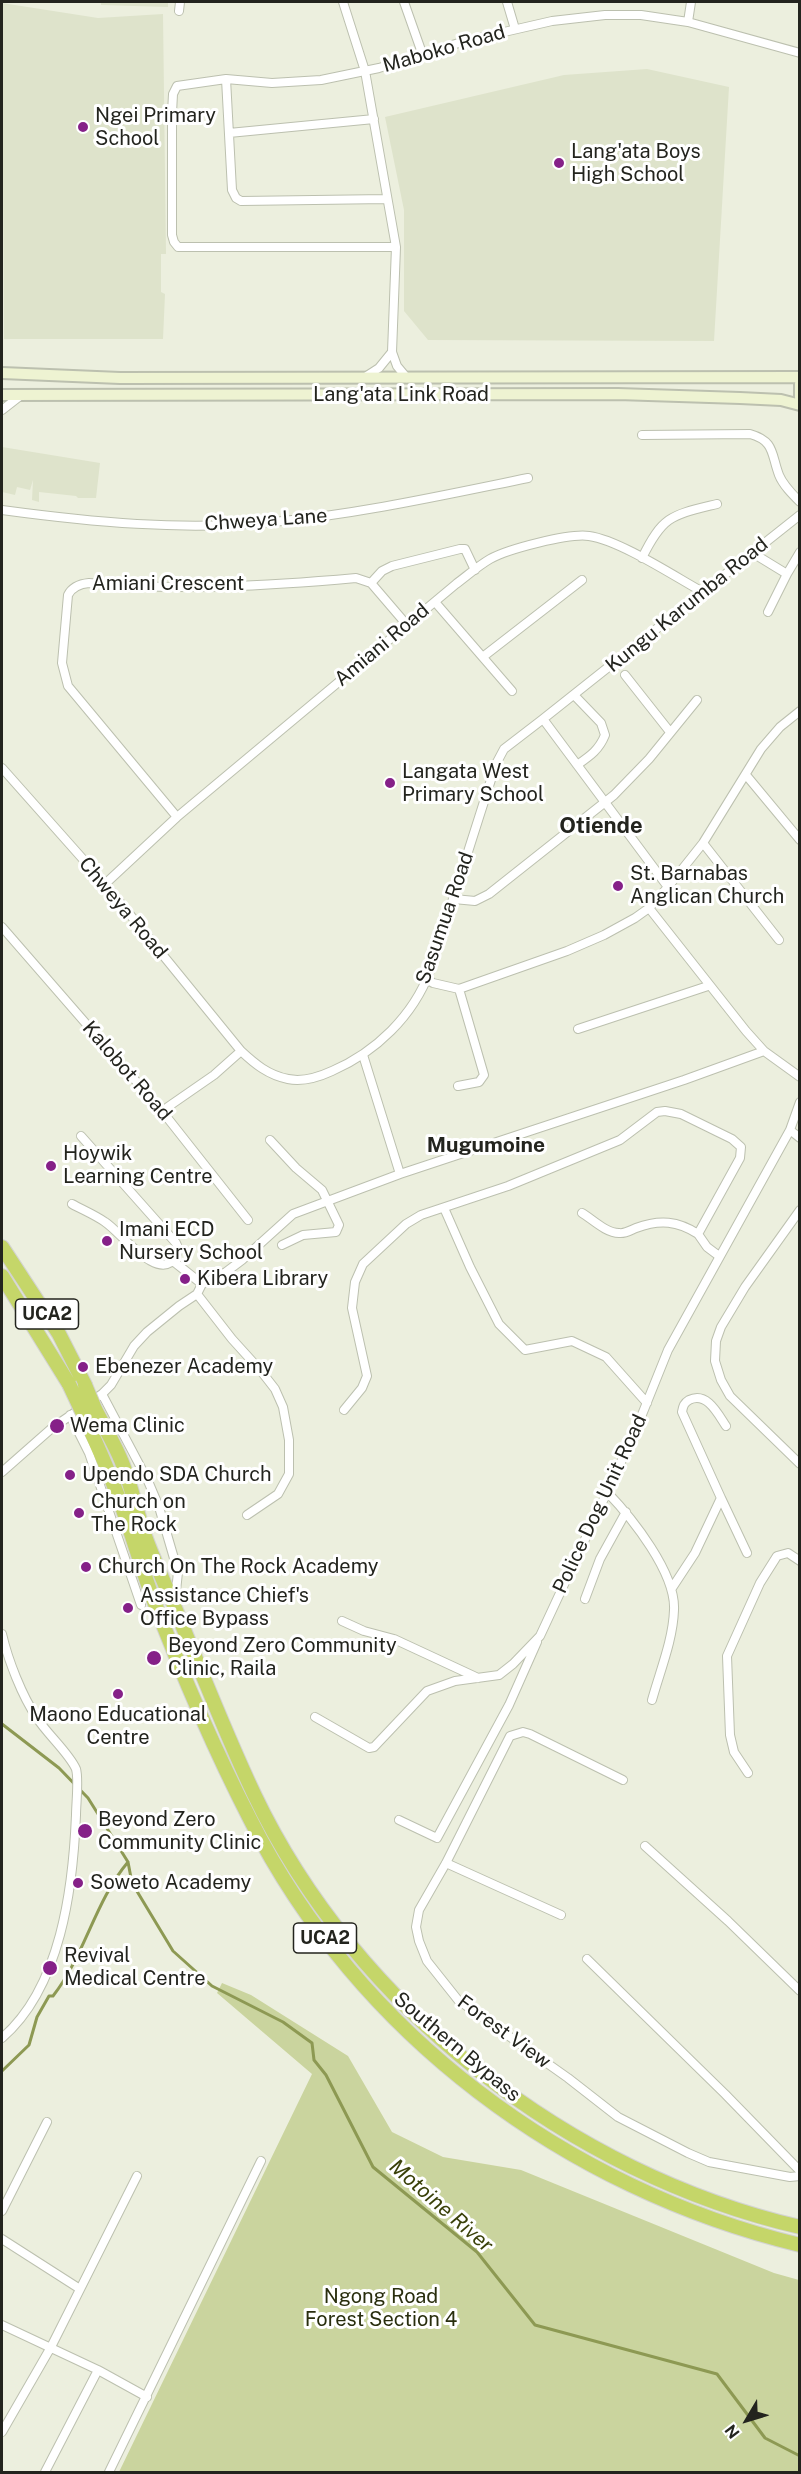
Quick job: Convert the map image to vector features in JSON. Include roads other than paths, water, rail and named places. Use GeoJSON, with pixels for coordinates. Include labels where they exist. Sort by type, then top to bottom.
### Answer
{"type":"FeatureCollection","features":[{"type":"Feature","properties":{"kind":"highway","name":"Southern Bypass"},"geometry":{"type":"LineString","coordinates":[[2,1247],[59,1334],[85,1385],[90,1413],[152,1596],[214,1744],[251,1822],[315,1924],[371,1994],[432,2054],[472,2087],[535,2132],[568,2153],[627,2184],[735,2227],[800,2245]]}},
{"type":"Feature","properties":{"kind":"highway","name":"Southern Bypass"},"geometry":{"type":"LineString","coordinates":[[2,1276],[69,1384],[123,1462],[146,1537],[174,1606],[254,1795],[272,1829],[323,1908],[383,1985],[409,2011],[509,2093],[602,2151],[648,2175],[717,2202],[800,2227]]}},
{"type":"Feature","properties":{"kind":"main road","name":"Lang'ata Link Road"},"geometry":{"type":"LineString","coordinates":[[2,373],[120,378],[800,377]]}},
{"type":"Feature","properties":{"kind":"main road"},"geometry":{"type":"LineString","coordinates":[[800,384],[800,397]]}},
{"type":"Feature","properties":{"kind":"main road","name":"Lang'ata Link Road"},"geometry":{"type":"LineString","coordinates":[[2,395],[618,394],[771,400],[800,405]]}},
{"type":"Feature","properties":{"kind":"street"},"geometry":{"type":"LineString","coordinates":[[180,2],[180,11]]}},
{"type":"Feature","properties":{"kind":"street"},"geometry":{"type":"LineString","coordinates":[[343,2],[365,71],[396,247],[392,352],[397,366],[406,378]]}},
{"type":"Feature","properties":{"kind":"street"},"geometry":{"type":"LineString","coordinates":[[404,2],[422,53]]}},
{"type":"Feature","properties":{"kind":"street"},"geometry":{"type":"LineString","coordinates":[[507,2],[515,30]]}},
{"type":"Feature","properties":{"kind":"street"},"geometry":{"type":"LineString","coordinates":[[688,22],[692,2]]}},
{"type":"Feature","properties":{"kind":"street","name":"Maboko Road"},"geometry":{"type":"LineString","coordinates":[[396,247],[178,247],[172,239],[174,90],[182,84],[226,79],[272,83],[321,80],[365,71],[422,53],[552,21],[605,15],[641,15],[688,22],[800,53]]}},
{"type":"Feature","properties":{"kind":"street"},"geometry":{"type":"LineString","coordinates":[[226,79],[232,190],[236,198],[241,201],[387,199]]}},
{"type":"Feature","properties":{"kind":"street"},"geometry":{"type":"LineString","coordinates":[[229,134],[374,119]]}},
{"type":"Feature","properties":{"kind":"street"},"geometry":{"type":"LineString","coordinates":[[364,378],[379,368],[392,352]]}},
{"type":"Feature","properties":{"kind":"street"},"geometry":{"type":"LineString","coordinates":[[2,410],[21,395]]}},
{"type":"Feature","properties":{"kind":"street"},"geometry":{"type":"LineString","coordinates":[[642,435],[750,434],[761,437],[771,448],[779,476],[785,486],[800,502]]}},
{"type":"Feature","properties":{"kind":"street","name":"Chweya Lane"},"geometry":{"type":"LineString","coordinates":[[2,510],[133,524],[271,523],[329,516],[528,478]]}},
{"type":"Feature","properties":{"kind":"street"},"geometry":{"type":"LineString","coordinates":[[642,558],[652,536],[664,521],[676,515],[717,504]]}},
{"type":"Feature","properties":{"kind":"street","name":"Kungu Karumba Road"},"geometry":{"type":"LineString","coordinates":[[543,719],[701,591],[800,515]]}},
{"type":"Feature","properties":{"kind":"street","name":"Amiani Road"},"geometry":{"type":"LineString","coordinates":[[105,884],[177,817],[435,602],[493,558],[578,536],[600,538],[642,558],[701,591]]}},
{"type":"Feature","properties":{"kind":"street"},"geometry":{"type":"LineString","coordinates":[[407,625],[371,583],[382,570],[465,549],[469,553],[475,570]]}},
{"type":"Feature","properties":{"kind":"street"},"geometry":{"type":"LineString","coordinates":[[751,552],[787,574]]}},
{"type":"Feature","properties":{"kind":"street"},"geometry":{"type":"LineString","coordinates":[[768,612],[800,552]]}},
{"type":"Feature","properties":{"kind":"street","name":"Amiani Crescent"},"geometry":{"type":"LineString","coordinates":[[177,817],[68,687],[62,663],[68,595],[71,590],[80,584],[89,583],[146,588],[230,587],[356,578],[371,583]]}},
{"type":"Feature","properties":{"kind":"street"},"geometry":{"type":"LineString","coordinates":[[484,656],[582,580]]}},
{"type":"Feature","properties":{"kind":"street"},"geometry":{"type":"LineString","coordinates":[[435,602],[513,691]]}},
{"type":"Feature","properties":{"kind":"street"},"geometry":{"type":"LineString","coordinates":[[625,675],[670,732]]}},
{"type":"Feature","properties":{"kind":"street"},"geometry":{"type":"LineString","coordinates":[[574,695],[601,723],[605,735],[601,745],[592,755],[577,765]]}},
{"type":"Feature","properties":{"kind":"street"},"geometry":{"type":"LineString","coordinates":[[454,899],[475,901],[489,894],[606,802],[630,779],[697,700]]}},
{"type":"Feature","properties":{"kind":"street"},"geometry":{"type":"LineString","coordinates":[[427,979],[433,983],[459,989],[595,939],[649,908],[703,843],[761,749],[780,727],[798,714]]}},
{"type":"Feature","properties":{"kind":"street"},"geometry":{"type":"LineString","coordinates":[[543,719],[668,887]]}},
{"type":"Feature","properties":{"kind":"street","name":"Sasumua Road"},"geometry":{"type":"LineString","coordinates":[[241,1051],[261,1070],[289,1080],[316,1078],[363,1055],[395,1028],[427,979],[496,764],[504,749],[543,719]]}},
{"type":"Feature","properties":{"kind":"street","name":"Chweya Road"},"geometry":{"type":"LineString","coordinates":[[2,768],[105,884],[241,1051]]}},
{"type":"Feature","properties":{"kind":"street"},"geometry":{"type":"LineString","coordinates":[[746,775],[800,840]]}},
{"type":"Feature","properties":{"kind":"street"},"geometry":{"type":"LineString","coordinates":[[703,843],[779,940]]}},
{"type":"Feature","properties":{"kind":"street"},"geometry":{"type":"LineString","coordinates":[[649,908],[708,986],[764,1051],[800,1077]]}},
{"type":"Feature","properties":{"kind":"street","name":"Kalobot Road"},"geometry":{"type":"LineString","coordinates":[[2,927],[162,1111],[248,1220]]}},
{"type":"Feature","properties":{"kind":"street"},"geometry":{"type":"LineString","coordinates":[[578,1029],[708,986]]}},
{"type":"Feature","properties":{"kind":"street"},"geometry":{"type":"LineString","coordinates":[[458,1086],[479,1082],[484,1075],[459,989]]}},
{"type":"Feature","properties":{"kind":"street"},"geometry":{"type":"LineString","coordinates":[[162,1111],[214,1075],[241,1051]]}},
{"type":"Feature","properties":{"kind":"street"},"geometry":{"type":"LineString","coordinates":[[2,1472],[70,1415],[102,1394],[111,1385],[134,1346],[147,1332],[197,1294],[202,1284],[226,1272],[242,1260],[293,1214],[327,1199],[684,1080],[764,1051]]}},
{"type":"Feature","properties":{"kind":"street"},"geometry":{"type":"LineString","coordinates":[[363,1055],[400,1174]]}},
{"type":"Feature","properties":{"kind":"street","name":"Police Dog Unit Road"},"geometry":{"type":"LineString","coordinates":[[315,1717],[369,1748],[374,1748],[426,1691],[455,1681],[499,1675],[540,1636],[607,1492],[669,1350],[790,1130],[800,1102]]}},
{"type":"Feature","properties":{"kind":"street"},"geometry":{"type":"LineString","coordinates":[[344,1410],[362,1388],[367,1376],[352,1308],[355,1282],[363,1264],[406,1224],[421,1215],[508,1186],[620,1140],[657,1112],[665,1111],[681,1114],[737,1142],[741,1147],[740,1158],[698,1234]]}},
{"type":"Feature","properties":{"kind":"street"},"geometry":{"type":"LineString","coordinates":[[790,1130],[800,1138]]}},
{"type":"Feature","properties":{"kind":"street"},"geometry":{"type":"LineString","coordinates":[[72,1204],[105,1222],[151,1261],[162,1266],[173,1261],[179,1249],[81,1136]]}},
{"type":"Feature","properties":{"kind":"street"},"geometry":{"type":"LineString","coordinates":[[270,1140],[296,1168],[315,1182],[338,1221],[336,1232],[303,1235],[282,1245]]}},
{"type":"Feature","properties":{"kind":"street"},"geometry":{"type":"LineString","coordinates":[[444,1208],[499,1324],[525,1350],[572,1341],[606,1357],[647,1403]]}},
{"type":"Feature","properties":{"kind":"street"},"geometry":{"type":"LineString","coordinates":[[800,1210],[745,1287],[721,1327],[716,1341],[715,1361],[721,1380],[730,1396],[800,1464]]}},
{"type":"Feature","properties":{"kind":"street"},"geometry":{"type":"LineString","coordinates":[[582,1213],[620,1234],[659,1222],[680,1224],[698,1234],[707,1247],[719,1256]]}},
{"type":"Feature","properties":{"kind":"street"},"geometry":{"type":"LineString","coordinates":[[173,1261],[202,1284]]}},
{"type":"Feature","properties":{"kind":"street"},"geometry":{"type":"LineString","coordinates":[[197,1294],[232,1339],[261,1371],[283,1407],[289,1440],[289,1474],[278,1494],[247,1515]]}},
{"type":"Feature","properties":{"kind":"street"},"geometry":{"type":"LineString","coordinates":[[102,1394],[148,1481],[159,1507],[178,1572],[174,1606]]}},
{"type":"Feature","properties":{"kind":"street"},"geometry":{"type":"LineString","coordinates":[[726,1426],[707,1401],[700,1397],[691,1399],[682,1407],[682,1412],[747,1553]]}},
{"type":"Feature","properties":{"kind":"street"},"geometry":{"type":"LineString","coordinates":[[70,1415],[89,1453],[141,1605]]}},
{"type":"Feature","properties":{"kind":"street"},"geometry":{"type":"LineString","coordinates":[[607,1492],[626,1512],[647,1542],[672,1588],[673,1623],[652,1700]]}},
{"type":"Feature","properties":{"kind":"street"},"geometry":{"type":"LineString","coordinates":[[672,1588],[695,1553],[721,1498]]}},
{"type":"Feature","properties":{"kind":"street"},"geometry":{"type":"LineString","coordinates":[[585,1599],[600,1559],[626,1512]]}},
{"type":"Feature","properties":{"kind":"street"},"geometry":{"type":"LineString","coordinates":[[748,1773],[734,1752],[730,1736],[727,1656],[760,1583],[777,1556],[788,1553],[800,1561]]}},
{"type":"Feature","properties":{"kind":"street"},"geometry":{"type":"LineString","coordinates":[[342,1621],[364,1631],[394,1639],[479,1678]]}},
{"type":"Feature","properties":{"kind":"street"},"geometry":{"type":"LineString","coordinates":[[2,1635],[12,1665],[35,1716],[76,1770],[70,1887],[62,1930],[38,1991],[18,2021],[2,2038]]}},
{"type":"Feature","properties":{"kind":"street"},"geometry":{"type":"LineString","coordinates":[[399,1820],[437,1838],[519,1684],[540,1636]]}},
{"type":"Feature","properties":{"kind":"street","name":"Forest View"},"geometry":{"type":"LineString","coordinates":[[623,1780],[530,1734],[515,1733],[506,1742],[446,1863],[419,1910],[416,1927],[427,1961],[458,2000],[568,2078],[618,2117],[709,2162],[790,2177],[800,2176]]}},
{"type":"Feature","properties":{"kind":"street"},"geometry":{"type":"LineString","coordinates":[[645,1846],[728,1921],[800,1991]]}},
{"type":"Feature","properties":{"kind":"street"},"geometry":{"type":"LineString","coordinates":[[446,1863],[561,1915]]}},
{"type":"Feature","properties":{"kind":"street"},"geometry":{"type":"LineString","coordinates":[[587,1959],[800,2171]]}},
{"type":"Feature","properties":{"kind":"street"},"geometry":{"type":"LineString","coordinates":[[2,2211],[47,2122]]}},
{"type":"Feature","properties":{"kind":"street"},"geometry":{"type":"LineString","coordinates":[[109,2472],[261,2162]]}},
{"type":"Feature","properties":{"kind":"street"},"geometry":{"type":"LineString","coordinates":[[2,2432],[51,2347],[136,2175]]}},
{"type":"Feature","properties":{"kind":"street"},"geometry":{"type":"LineString","coordinates":[[2,2239],[80,2289]]}},
{"type":"Feature","properties":{"kind":"street"},"geometry":{"type":"LineString","coordinates":[[2,2325],[98,2370],[147,2397]]}},
{"type":"Feature","properties":{"kind":"street"},"geometry":{"type":"LineString","coordinates":[[45,2472],[98,2370]]}},
{"type":"Feature","properties":{"kind":"waterway","name":"Motoine River"},"geometry":{"type":"LineString","coordinates":[[2,1724],[59,1768],[88,1798],[128,1862],[132,1883],[173,1951],[212,1986],[283,2022],[312,2043],[314,2060],[326,2075],[373,2167],[477,2252],[535,2325],[717,2374],[765,2438],[800,2456]]}},
{"type":"Feature","properties":{"kind":"waterway"},"geometry":{"type":"LineString","coordinates":[[2,2071],[29,2045],[37,2017],[49,1996],[53,1996],[74,1963],[107,1894],[128,1862]]}},
{"type":"Feature","properties":{"kind":"place","name":"Ngei Primary School"},"geometry":{"type":"Point","coordinates":[83,127]}},
{"type":"Feature","properties":{"kind":"place","name":"Lang'ata Boys High School"},"geometry":{"type":"Point","coordinates":[559,163]}},
{"type":"Feature","properties":{"kind":"place","name":"Langata West Primary School"},"geometry":{"type":"Point","coordinates":[390,783]}},
{"type":"Feature","properties":{"kind":"place","name":"St. Barnabas Anglican Church"},"geometry":{"type":"Point","coordinates":[618,886]}},
{"type":"Feature","properties":{"kind":"place","name":"Hoywik Learning Centre"},"geometry":{"type":"Point","coordinates":[51,1166]}},
{"type":"Feature","properties":{"kind":"place","name":"Imani ECD Nursery School"},"geometry":{"type":"Point","coordinates":[107,1241]}},
{"type":"Feature","properties":{"kind":"place","name":"Kibera Library"},"geometry":{"type":"Point","coordinates":[185,1279]}},
{"type":"Feature","properties":{"kind":"place","name":"Ebenezer Academy"},"geometry":{"type":"Point","coordinates":[83,1367]}},
{"type":"Feature","properties":{"kind":"place","name":"Wema Clinic"},"geometry":{"type":"Point","coordinates":[57,1426]}},
{"type":"Feature","properties":{"kind":"place","name":"Upendo SDA Church"},"geometry":{"type":"Point","coordinates":[70,1475]}},
{"type":"Feature","properties":{"kind":"place","name":"Church on The Rock"},"geometry":{"type":"Point","coordinates":[79,1513]}},
{"type":"Feature","properties":{"kind":"place","name":"Church On The Rock Academy"},"geometry":{"type":"Point","coordinates":[86,1567]}},
{"type":"Feature","properties":{"kind":"place","name":"Assistance Chief's Office Bypass"},"geometry":{"type":"Point","coordinates":[128,1608]}},
{"type":"Feature","properties":{"kind":"place","name":"Beyond Zero Community Clinic, Raila"},"geometry":{"type":"Point","coordinates":[154,1658]}},
{"type":"Feature","properties":{"kind":"place","name":"Maono Educational Centre"},"geometry":{"type":"Point","coordinates":[118,1694]}},
{"type":"Feature","properties":{"kind":"place","name":"Beyond Zero Community Clinic"},"geometry":{"type":"Point","coordinates":[85,1831]}},
{"type":"Feature","properties":{"kind":"place","name":"Soweto Academy"},"geometry":{"type":"Point","coordinates":[78,1883]}},
{"type":"Feature","properties":{"kind":"place","name":"Revival Medical Centre"},"geometry":{"type":"Point","coordinates":[50,1968]}},
{"type":"Feature","properties":{"kind":"district","name":"Otiende"},"geometry":{"type":"Point","coordinates":[601,826]}},
{"type":"Feature","properties":{"kind":"district","name":"Mugumoine"},"geometry":{"type":"Point","coordinates":[486,1146]}},
{"type":"Feature","properties":{"kind":"park label","name":"Ngong Road Forest Section 4"},"geometry":{"type":"Point","coordinates":[381,2308]}}]}
